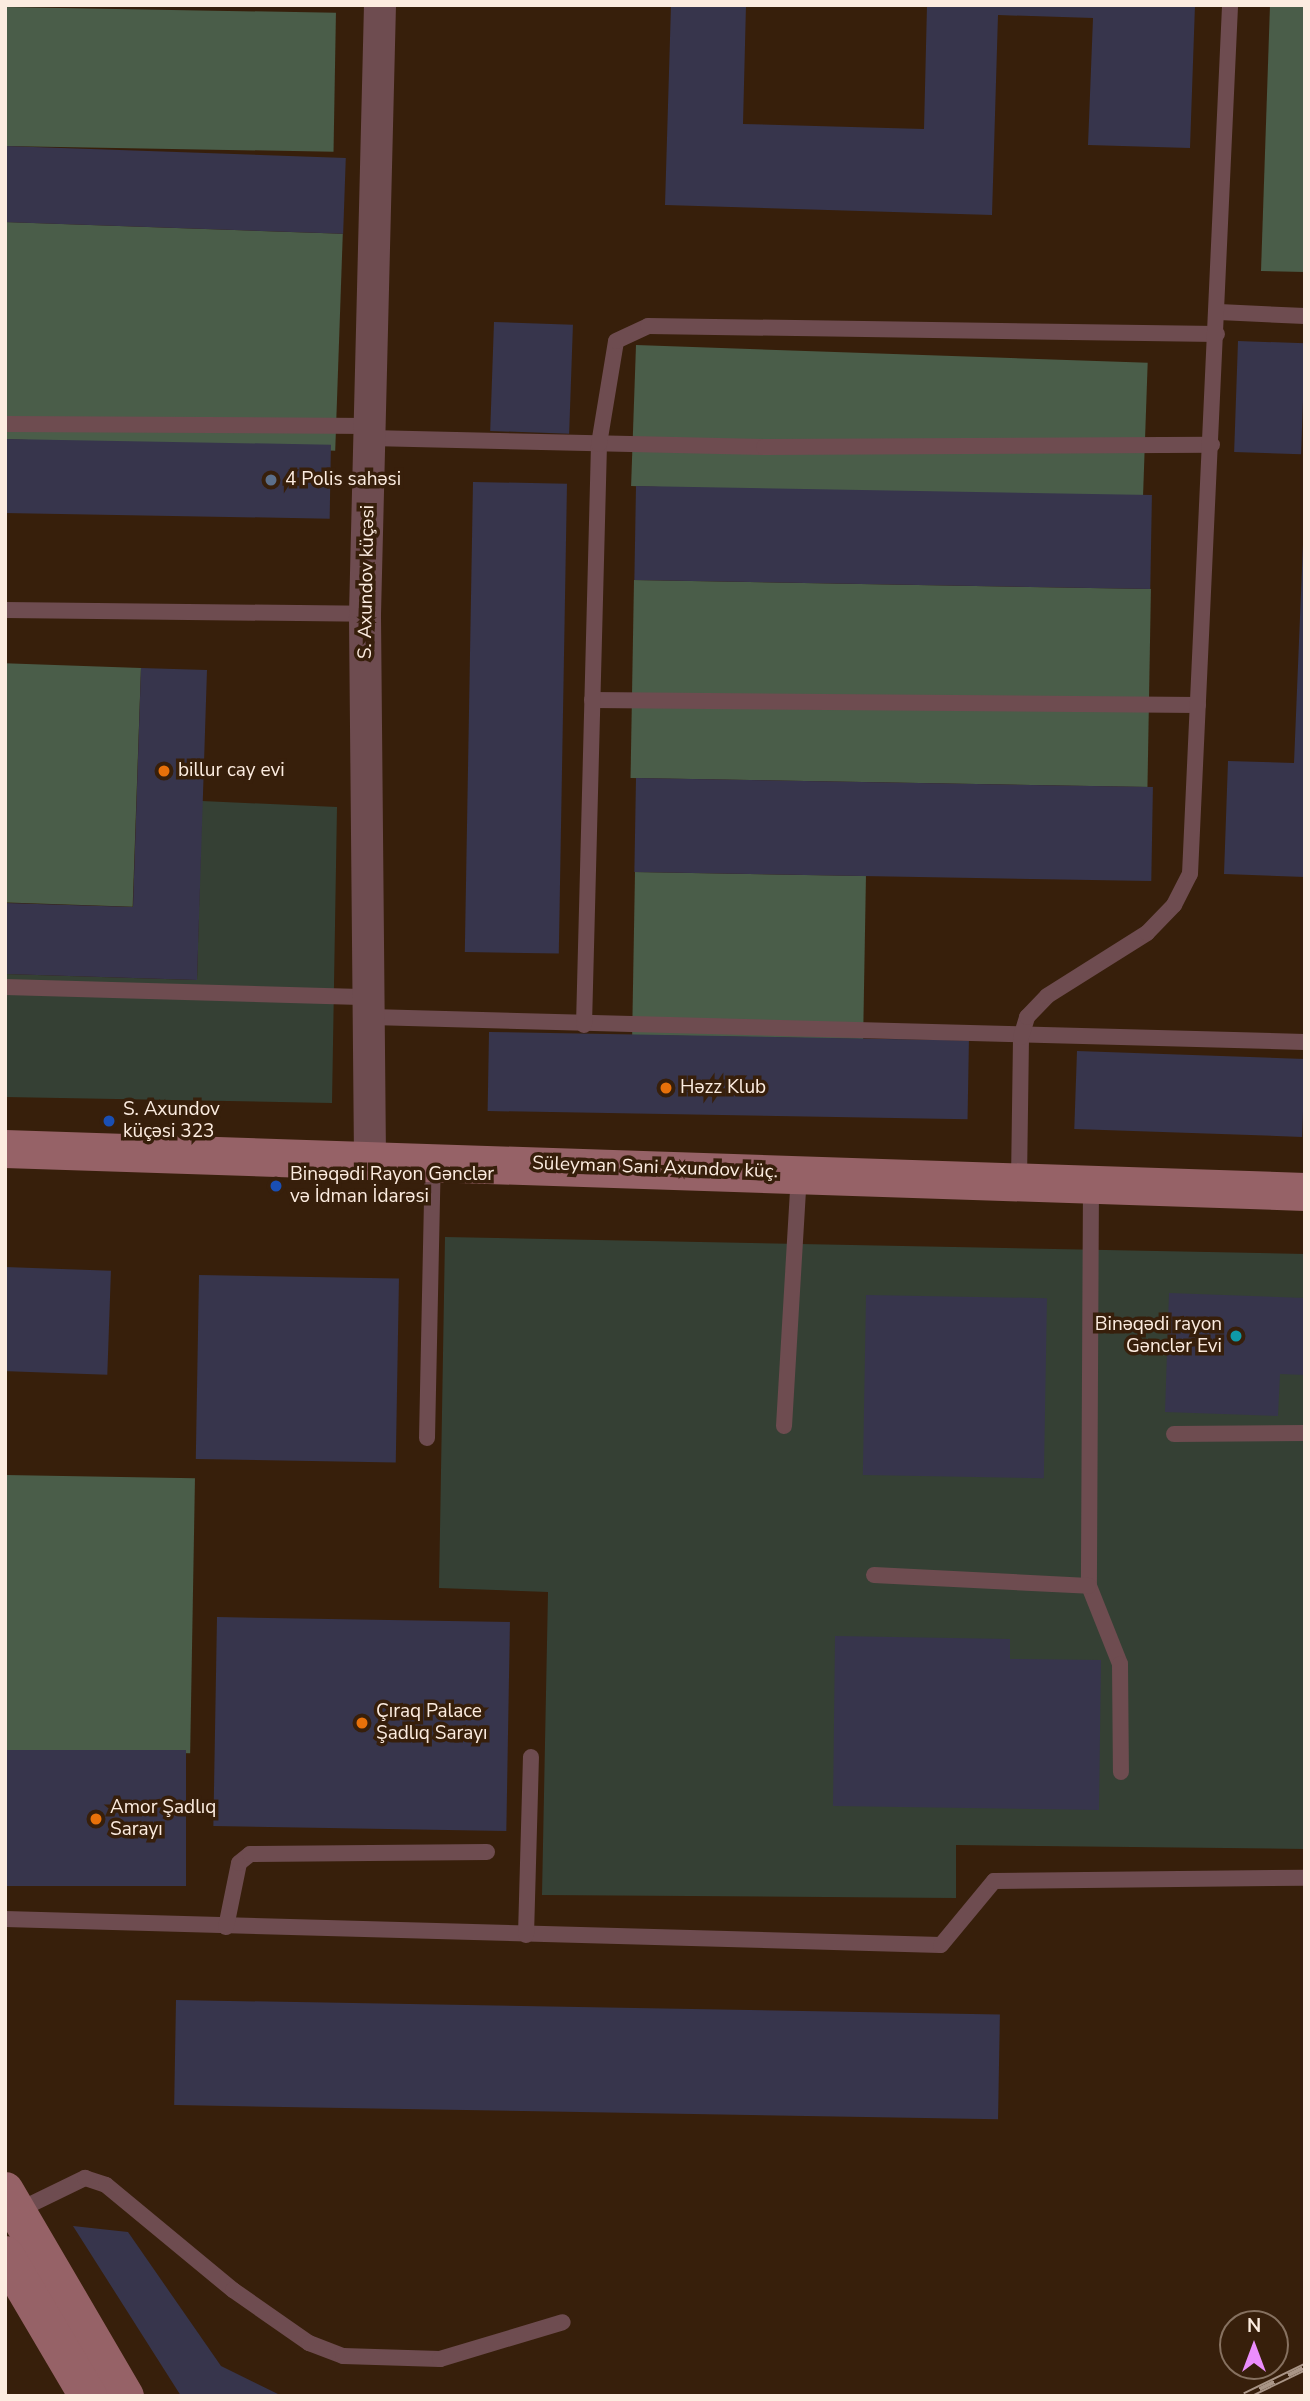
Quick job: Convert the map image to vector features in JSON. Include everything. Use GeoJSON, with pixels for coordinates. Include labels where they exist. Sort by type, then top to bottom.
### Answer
{"type":"FeatureCollection","features":[{"type":"Feature","properties":{"kind":"street","name":"S. Axundov küçəsi"},"geometry":{"type":"LineString","coordinates":[[370,1158],[371,1007],[365,614],[380,5]]}},
{"type":"Feature","properties":{"kind":"street","name":"Süleyman Sani Axundov küç."},"geometry":{"type":"LineString","coordinates":[[5,1149],[433,1160],[1305,1192]]}},
{"type":"Feature","properties":{"kind":"street"},"geometry":{"type":"LineString","coordinates":[[11,2201],[125,2396]]}},
{"type":"Feature","properties":{"kind":"street"},"geometry":{"type":"LineString","coordinates":[[5,2255],[88,2396]]}},
{"type":"Feature","properties":{"kind":"lane"},"geometry":{"type":"LineString","coordinates":[[1019,1181],[1021,1037],[1047,996],[1147,933],[1174,905],[1190,874],[1219,312],[1230,5]]}},
{"type":"Feature","properties":{"kind":"lane"},"geometry":{"type":"LineString","coordinates":[[1219,312],[1305,316]]}},
{"type":"Feature","properties":{"kind":"lane"},"geometry":{"type":"LineString","coordinates":[[584,1025],[599,444],[616,341],[648,326],[1217,334]]}},
{"type":"Feature","properties":{"kind":"lane"},"geometry":{"type":"LineString","coordinates":[[5,424],[370,432],[599,444],[1212,445]]}},
{"type":"Feature","properties":{"kind":"lane"},"geometry":{"type":"LineString","coordinates":[[5,610],[365,614]]}},
{"type":"Feature","properties":{"kind":"lane"},"geometry":{"type":"LineString","coordinates":[[592,700],[1198,705]]}},
{"type":"Feature","properties":{"kind":"lane"},"geometry":{"type":"LineString","coordinates":[[5,987],[371,1007],[584,1025],[1305,1042]]}},
{"type":"Feature","properties":{"kind":"lane"},"geometry":{"type":"LineString","coordinates":[[428,1438],[433,1160]]}},
{"type":"Feature","properties":{"kind":"lane"},"geometry":{"type":"LineString","coordinates":[[784,1426],[799,1173]]}},
{"type":"Feature","properties":{"kind":"lane"},"geometry":{"type":"LineString","coordinates":[[1091,1183],[1089,1586],[1120,1664],[1121,1772]]}},
{"type":"Feature","properties":{"kind":"lane"},"geometry":{"type":"LineString","coordinates":[[1174,1434],[1305,1433]]}},
{"type":"Feature","properties":{"kind":"lane"},"geometry":{"type":"LineString","coordinates":[[874,1575],[1089,1586]]}},
{"type":"Feature","properties":{"kind":"lane"},"geometry":{"type":"LineString","coordinates":[[526,1935],[531,1757]]}},
{"type":"Feature","properties":{"kind":"lane"},"geometry":{"type":"LineString","coordinates":[[226,1927],[239,1863],[250,1854],[487,1852]]}},
{"type":"Feature","properties":{"kind":"lane"},"geometry":{"type":"LineString","coordinates":[[5,1919],[941,1945],[994,1881],[1305,1878]]}},
{"type":"Feature","properties":{"kind":"lane"},"geometry":{"type":"LineString","coordinates":[[11,2201],[85,2178],[106,2185],[233,2290],[309,2343],[343,2356],[440,2359],[563,2322]]}},
{"type":"Feature","properties":{"kind":"green space"},"geometry":{"type":"Polygon","coordinates":[[[1270,5],[1305,5],[1305,272],[1261,271],[1270,5]]]}},
{"type":"Feature","properties":{"kind":"green space"},"geometry":{"type":"Polygon","coordinates":[[[5,7],[336,13],[334,152],[5,146],[5,7]]]}},
{"type":"Feature","properties":{"kind":"green space"},"geometry":{"type":"Polygon","coordinates":[[[5,222],[343,234],[335,451],[5,439],[5,222]]]}},
{"type":"Feature","properties":{"kind":"green space"},"geometry":{"type":"Polygon","coordinates":[[[636,345],[1148,363],[1143,504],[631,486],[636,345]]]}},
{"type":"Feature","properties":{"kind":"green space"},"geometry":{"type":"Polygon","coordinates":[[[634,580],[1151,589],[1147,787],[631,778],[634,580]]]}},
{"type":"Feature","properties":{"kind":"green space"},"geometry":{"type":"Polygon","coordinates":[[[5,663],[141,668],[133,907],[5,902],[5,663]]]}},
{"type":"Feature","properties":{"kind":"green space"},"geometry":{"type":"Polygon","coordinates":[[[202,801],[337,807],[332,1103],[5,1097],[5,974],[197,980],[202,801]]]}},
{"type":"Feature","properties":{"kind":"green space"},"geometry":{"type":"Polygon","coordinates":[[[635,872],[866,876],[863,1039],[632,1035],[635,872]]]}},
{"type":"Feature","properties":{"kind":"green space"},"geometry":{"type":"Polygon","coordinates":[[[445,1237],[1305,1254],[1305,1849],[956,1845],[956,1898],[542,1895],[548,1592],[439,1588],[445,1237]]]}},
{"type":"Feature","properties":{"kind":"green space"},"geometry":{"type":"Polygon","coordinates":[[[5,1475],[195,1478],[190,1753],[5,1750],[5,1475]]]}},
{"type":"Feature","properties":{"kind":"building"},"geometry":{"type":"Polygon","coordinates":[[[671,5],[746,5],[743,124],[924,129],[927,5],[1195,5],[1190,148],[1088,145],[1093,18],[998,15],[992,215],[665,205],[671,5]]]}},
{"type":"Feature","properties":{"kind":"building"},"geometry":{"type":"Polygon","coordinates":[[[5,146],[346,158],[343,234],[5,222],[5,146]]]}},
{"type":"Feature","properties":{"kind":"building"},"geometry":{"type":"Polygon","coordinates":[[[494,322],[573,325],[569,434],[490,431],[494,322]]]}},
{"type":"Feature","properties":{"kind":"building"},"geometry":{"type":"Polygon","coordinates":[[[1238,341],[1305,343],[1301,454],[1234,452],[1238,341]]]}},
{"type":"Feature","properties":{"kind":"building"},"geometry":{"type":"Polygon","coordinates":[[[5,439],[331,445],[330,519],[5,513],[5,439]]]}},
{"type":"Feature","properties":{"kind":"building"},"geometry":{"type":"Polygon","coordinates":[[[473,482],[567,484],[559,954],[465,952],[473,482]]]}},
{"type":"Feature","properties":{"kind":"building"},"geometry":{"type":"Polygon","coordinates":[[[636,486],[1152,495],[1150,589],[634,580],[636,486]]]}},
{"type":"Feature","properties":{"kind":"building"},"geometry":{"type":"Polygon","coordinates":[[[1305,495],[1305,877],[1224,874],[1228,761],[1294,763],[1305,495]]]}},
{"type":"Feature","properties":{"kind":"building"},"geometry":{"type":"Polygon","coordinates":[[[141,668],[207,670],[197,980],[5,974],[5,903],[133,907],[141,668]]]}},
{"type":"Feature","properties":{"kind":"building"},"geometry":{"type":"Polygon","coordinates":[[[636,778],[1153,787],[1151,881],[634,872],[636,778]]]}},
{"type":"Feature","properties":{"kind":"building"},"geometry":{"type":"Polygon","coordinates":[[[489,1032],[969,1040],[968,1119],[488,1111],[489,1032]]]}},
{"type":"Feature","properties":{"kind":"building"},"geometry":{"type":"Polygon","coordinates":[[[1077,1051],[1305,1059],[1302,1137],[1074,1129],[1077,1051]]]}},
{"type":"Feature","properties":{"kind":"building"},"geometry":{"type":"Polygon","coordinates":[[[5,1267],[111,1271],[107,1375],[5,1371],[5,1267]]]}},
{"type":"Feature","properties":{"kind":"building"},"geometry":{"type":"Polygon","coordinates":[[[199,1275],[399,1278],[396,1462],[196,1459],[199,1275]]]}},
{"type":"Feature","properties":{"kind":"building","name":"Binəqədi rayon Gənclər Evi"},"geometry":{"type":"Polygon","coordinates":[[[1169,1293],[1305,1298],[1305,1375],[1280,1374],[1278,1416],[1165,1412],[1169,1293]]]}},
{"type":"Feature","properties":{"kind":"building"},"geometry":{"type":"Polygon","coordinates":[[[866,1295],[1047,1298],[1044,1478],[863,1475],[866,1295]]]}},
{"type":"Feature","properties":{"kind":"building","name":"Çıraq Palace Şadlıq Sarayı"},"geometry":{"type":"Polygon","coordinates":[[[217,1617],[510,1622],[506,1831],[213,1826],[217,1617]]]}},
{"type":"Feature","properties":{"kind":"building"},"geometry":{"type":"Polygon","coordinates":[[[835,1636],[1010,1639],[1010,1659],[1101,1660],[1099,1810],[833,1806],[835,1636]]]}},
{"type":"Feature","properties":{"kind":"building","name":"Amor Şadlıq Sarayı"},"geometry":{"type":"Polygon","coordinates":[[[5,1750],[186,1750],[186,1886],[5,1886],[5,1750]]]}},
{"type":"Feature","properties":{"kind":"building"},"geometry":{"type":"Polygon","coordinates":[[[176,2000],[1000,2014],[998,2119],[174,2105],[176,2000]]]}},
{"type":"Feature","properties":{"kind":"building"},"geometry":{"type":"Polygon","coordinates":[[[73,2226],[128,2232],[221,2366],[282,2396],[181,2396],[73,2226]]]}},
{"type":"Feature","properties":{"kind":"railway"},"geometry":{"type":"LineString","coordinates":[[1245,2396],[1305,2367]]}},
{"type":"Feature","properties":{"kind":"place","name":"4 Polis sahəsi"},"geometry":{"type":"Point","coordinates":[271,480]}},
{"type":"Feature","properties":{"kind":"place","name":"billur cay evi"},"geometry":{"type":"Point","coordinates":[164,771]}},
{"type":"Feature","properties":{"kind":"place","name":"Həzz Klub"},"geometry":{"type":"Point","coordinates":[666,1088]}},
{"type":"Feature","properties":{"kind":"place","name":"S. Axundov küçəsi 323"},"geometry":{"type":"Point","coordinates":[109,1121]}},
{"type":"Feature","properties":{"kind":"place","name":"Binəqədi Rayon Gənclər və İdman İdarəsi"},"geometry":{"type":"Point","coordinates":[276,1186]}},
{"type":"Feature","properties":{"kind":"place","name":"Binəqədi rayon Gənclər Evi"},"geometry":{"type":"Point","coordinates":[1236,1336]}},
{"type":"Feature","properties":{"kind":"place","name":"Çıraq Palace Şadlıq Sarayı"},"geometry":{"type":"Point","coordinates":[362,1723]}},
{"type":"Feature","properties":{"kind":"place","name":"Amor Şadlıq Sarayı"},"geometry":{"type":"Point","coordinates":[96,1819]}}]}
